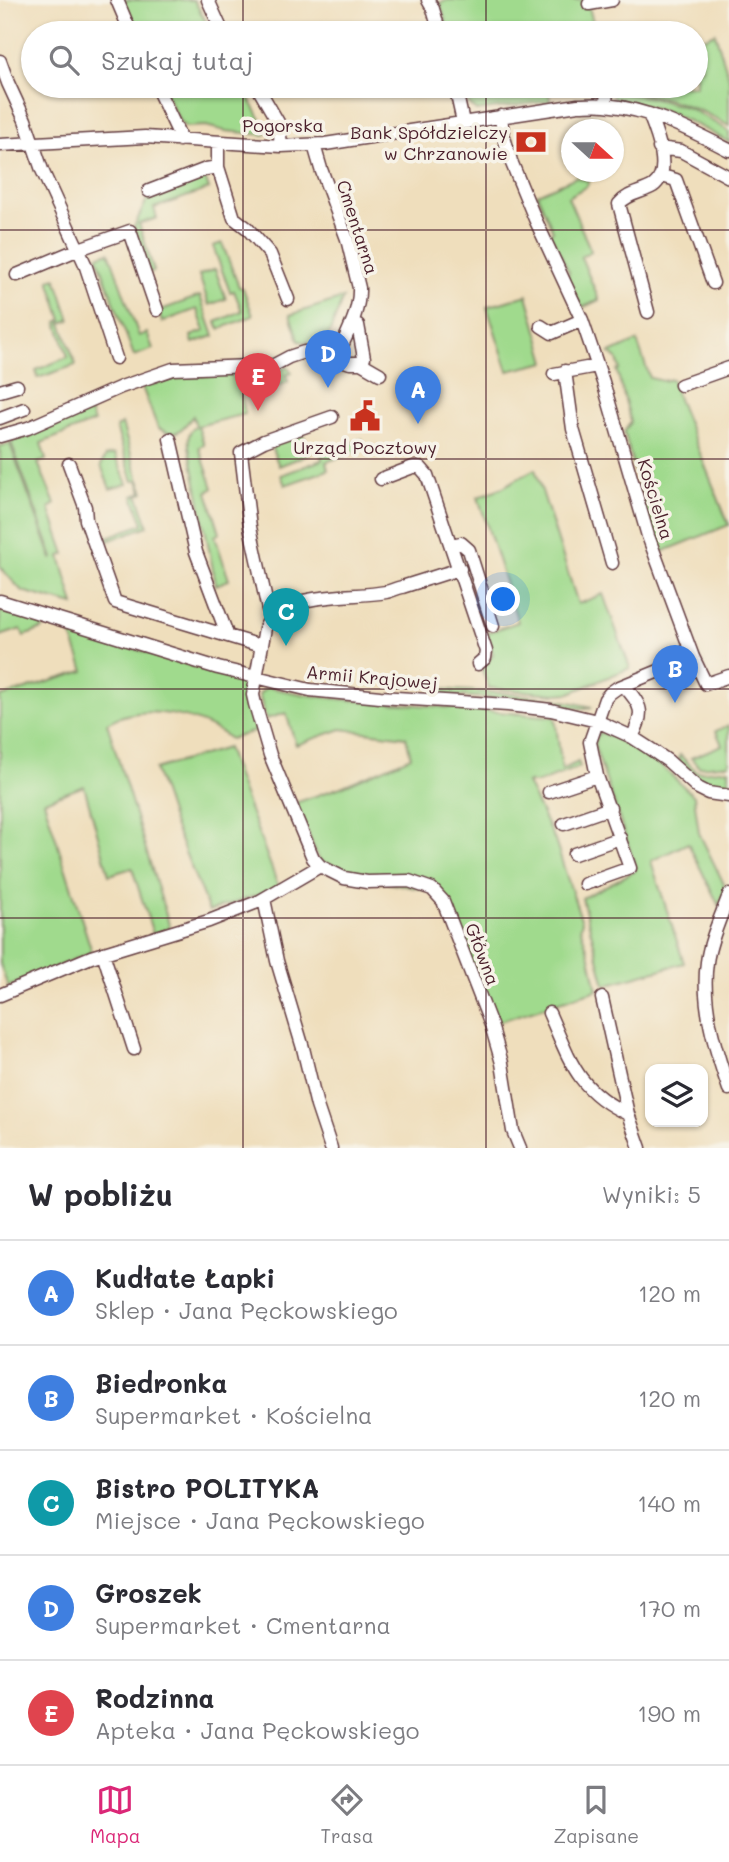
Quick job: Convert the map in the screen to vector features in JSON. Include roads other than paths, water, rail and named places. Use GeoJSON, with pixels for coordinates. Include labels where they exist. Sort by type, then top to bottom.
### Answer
{"type":"FeatureCollection","features":[{"type":"Feature","properties":{"kind":"street"},"geometry":{"type":"LineString","coordinates":[[117,0],[126,21]]}},
{"type":"Feature","properties":{"kind":"street"},"geometry":{"type":"LineString","coordinates":[[208,0],[218,21]]}},
{"type":"Feature","properties":{"kind":"street"},"geometry":{"type":"LineString","coordinates":[[428,0],[436,21]]}},
{"type":"Feature","properties":{"kind":"street"},"geometry":{"type":"LineString","coordinates":[[589,4],[612,0]]}},
{"type":"Feature","properties":{"kind":"street"},"geometry":{"type":"LineString","coordinates":[[0,61],[42,170],[79,248],[116,358]]}},
{"type":"Feature","properties":{"kind":"street"},"geometry":{"type":"LineString","coordinates":[[162,98],[179,139]]}},
{"type":"Feature","properties":{"kind":"street"},"geometry":{"type":"LineString","coordinates":[[264,98],[279,124],[281,146]]}},
{"type":"Feature","properties":{"kind":"street"},"geometry":{"type":"LineString","coordinates":[[458,98],[463,122]]}},
{"type":"Feature","properties":{"kind":"street","name":"Pogorska"},"geometry":{"type":"LineString","coordinates":[[0,145],[119,138],[281,146],[314,145],[578,105],[600,98]]}},
{"type":"Feature","properties":{"kind":"street","name":"Pogorska"},"geometry":{"type":"LineString","coordinates":[[611,98],[676,124],[729,150]]}},
{"type":"Feature","properties":{"kind":"street"},"geometry":{"type":"LineString","coordinates":[[648,312],[619,204],[653,185],[662,176],[663,165],[649,114]]}},
{"type":"Feature","properties":{"kind":"street","name":"Kościelna"},"geometry":{"type":"LineString","coordinates":[[501,117],[511,161],[582,320],[648,536],[693,657],[706,684],[729,676]]}},
{"type":"Feature","properties":{"kind":"street"},"geometry":{"type":"LineString","coordinates":[[218,142],[218,167],[234,218],[247,228],[270,254],[288,299]]}},
{"type":"Feature","properties":{"kind":"street","name":"Cmentarna"},"geometry":{"type":"LineString","coordinates":[[314,145],[347,239],[359,288],[355,311],[335,359]]}},
{"type":"Feature","properties":{"kind":"street"},"geometry":{"type":"LineString","coordinates":[[659,148],[681,151],[729,177]]}},
{"type":"Feature","properties":{"kind":"street"},"geometry":{"type":"LineString","coordinates":[[149,191],[218,167]]}},
{"type":"Feature","properties":{"kind":"street"},"geometry":{"type":"LineString","coordinates":[[662,176],[676,180],[713,284]]}},
{"type":"Feature","properties":{"kind":"street"},"geometry":{"type":"LineString","coordinates":[[17,275],[79,248],[130,231],[157,310]]}},
{"type":"Feature","properties":{"kind":"street"},"geometry":{"type":"LineString","coordinates":[[541,326],[552,333],[582,320]]}},
{"type":"Feature","properties":{"kind":"street"},"geometry":{"type":"LineString","coordinates":[[358,325],[364,358],[361,363]]}},
{"type":"Feature","properties":{"kind":"street"},"geometry":{"type":"LineString","coordinates":[[0,436],[28,428],[121,387],[173,369],[274,365],[304,352],[318,352],[350,363],[361,363],[380,373]]}},
{"type":"Feature","properties":{"kind":"street"},"geometry":{"type":"LineString","coordinates":[[597,366],[559,373],[612,563]]}},
{"type":"Feature","properties":{"kind":"street"},"geometry":{"type":"LineString","coordinates":[[681,385],[729,368]]}},
{"type":"Feature","properties":{"kind":"street"},"geometry":{"type":"LineString","coordinates":[[0,391],[17,386]]}},
{"type":"Feature","properties":{"kind":"street"},"geometry":{"type":"LineString","coordinates":[[0,418],[24,409]]}},
{"type":"Feature","properties":{"kind":"street"},"geometry":{"type":"LineString","coordinates":[[270,619],[250,527],[241,453],[264,441],[332,417]]}},
{"type":"Feature","properties":{"kind":"street"},"geometry":{"type":"LineString","coordinates":[[170,439],[196,552],[227,634]]}},
{"type":"Feature","properties":{"kind":"street"},"geometry":{"type":"LineString","coordinates":[[69,464],[115,602],[261,646]]}},
{"type":"Feature","properties":{"kind":"street"},"geometry":{"type":"LineString","coordinates":[[381,480],[413,467],[420,467],[427,475],[486,651],[485,658],[478,664]]}},
{"type":"Feature","properties":{"kind":"street"},"geometry":{"type":"LineString","coordinates":[[451,545],[461,543],[469,550],[493,626]]}},
{"type":"Feature","properties":{"kind":"street"},"geometry":{"type":"LineString","coordinates":[[0,995],[72,964],[209,921],[264,899],[320,866],[313,858],[301,832],[270,755],[255,704],[253,695],[265,628],[275,613],[286,607],[327,597],[386,592],[460,569]]}},
{"type":"Feature","properties":{"kind":"street","name":"Armii Krajowej"},"geometry":{"type":"LineString","coordinates":[[0,601],[218,668],[310,690],[519,706],[597,720],[632,737],[668,761],[698,788],[708,793],[729,796]]}},
{"type":"Feature","properties":{"kind":"street"},"geometry":{"type":"LineString","coordinates":[[585,884],[629,868],[597,776],[590,742],[605,699],[617,688],[693,657]]}},
{"type":"Feature","properties":{"kind":"street"},"geometry":{"type":"LineString","coordinates":[[624,685],[640,707],[641,716],[632,737]]}},
{"type":"Feature","properties":{"kind":"street"},"geometry":{"type":"LineString","coordinates":[[549,792],[597,776]]}},
{"type":"Feature","properties":{"kind":"street"},"geometry":{"type":"LineString","coordinates":[[564,824],[610,808]]}},
{"type":"Feature","properties":{"kind":"street"},"geometry":{"type":"LineString","coordinates":[[574,854],[620,838]]}},
{"type":"Feature","properties":{"kind":"street","name":"Główna"},"geometry":{"type":"LineString","coordinates":[[320,866],[354,881],[417,883],[432,889],[443,901],[491,1025],[502,1063],[513,1131],[520,1148]]}},
{"type":"Feature","properties":{"kind":"street"},"geometry":{"type":"LineString","coordinates":[[729,895],[710,946],[706,970],[709,1017],[716,1050],[729,1088]]}},
{"type":"Feature","properties":{"kind":"street"},"geometry":{"type":"LineString","coordinates":[[264,899],[277,961],[331,1148]]}},
{"type":"Feature","properties":{"kind":"street"},"geometry":{"type":"LineString","coordinates":[[103,953],[134,1049]]}},
{"type":"Feature","properties":{"kind":"street"},"geometry":{"type":"LineString","coordinates":[[602,998],[628,1114],[640,1148]]}},
{"type":"Feature","properties":{"kind":"street"},"geometry":{"type":"LineString","coordinates":[[549,1013],[576,1073],[597,1096],[628,1114]]}},
{"type":"Feature","properties":{"kind":"place","name":"Bank Spółdzielczy w Chrzanowie"},"geometry":{"type":"Point","coordinates":[531,142]}},
{"type":"Feature","properties":{"kind":"place","name":"Groszek"},"geometry":{"type":"Point","coordinates":[328,388]}},
{"type":"Feature","properties":{"kind":"place","name":"Rodzinna"},"geometry":{"type":"Point","coordinates":[258,411]}},
{"type":"Feature","properties":{"kind":"place","name":"Urząd Pocztowy"},"geometry":{"type":"Point","coordinates":[365,416]}},
{"type":"Feature","properties":{"kind":"place","name":"Kudłate Łapki"},"geometry":{"type":"Point","coordinates":[418,424]}},
{"type":"Feature","properties":{"kind":"place","name":"Bistro POLITYKA"},"geometry":{"type":"Point","coordinates":[286,646]}},
{"type":"Feature","properties":{"kind":"place","name":"Biedronka"},"geometry":{"type":"Point","coordinates":[675,703]}}]}
